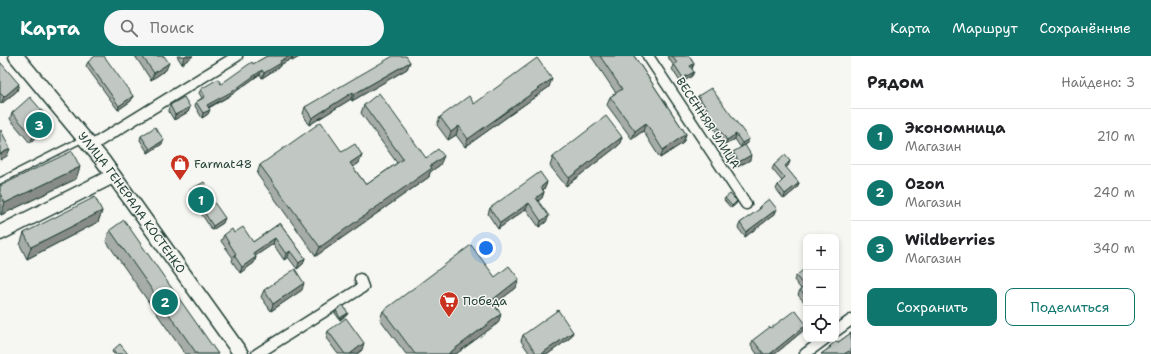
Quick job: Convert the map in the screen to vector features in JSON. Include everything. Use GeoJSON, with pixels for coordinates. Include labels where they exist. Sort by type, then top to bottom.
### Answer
{"type":"FeatureCollection","features":[{"type":"Feature","properties":{"kind":"main road","name":"УЛИЦА ГЕНЕРАЛА КОСТЕНКО"},"geometry":{"type":"LineString","coordinates":[[17,56],[113,176],[241,354]]}},
{"type":"Feature","properties":{"kind":"main road"},"geometry":{"type":"LineString","coordinates":[[0,233],[113,176]]}},
{"type":"Feature","properties":{"kind":"street"},"geometry":{"type":"LineString","coordinates":[[87,142],[237,56]]}},
{"type":"Feature","properties":{"kind":"street","name":"ВЕСЕННЯЯ УЛИЦА"},"geometry":{"type":"LineString","coordinates":[[648,56],[746,204]]}},
{"type":"Feature","properties":{"kind":"street"},"geometry":{"type":"LineString","coordinates":[[257,354],[363,287],[360,280]]}},
{"type":"Feature","properties":{"kind":"street"},"geometry":{"type":"LineString","coordinates":[[839,329],[851,320]]}},
{"type":"Feature","properties":{"kind":"street"},"geometry":{"type":"LineString","coordinates":[[805,354],[821,342]]}},
{"type":"Feature","properties":{"kind":"lane"},"geometry":{"type":"LineString","coordinates":[[0,181],[87,142]]}},
{"type":"Feature","properties":{"kind":"building"},"geometry":{"type":"Polygon","coordinates":[[[95,56],[104,56],[133,96],[119,106],[88,62],[95,56]]]}},
{"type":"Feature","properties":{"kind":"building"},"geometry":{"type":"Polygon","coordinates":[[[142,56],[164,56],[169,63],[154,73],[142,56]]]}},
{"type":"Feature","properties":{"kind":"building"},"geometry":{"type":"Polygon","coordinates":[[[267,56],[290,56],[280,61],[281,63],[264,73],[262,70],[233,91],[207,105],[210,110],[203,113],[196,102],[205,97],[201,89],[218,79],[221,84],[252,62],[253,64],[267,56]]]}},
{"type":"Feature","properties":{"kind":"building"},"geometry":{"type":"Polygon","coordinates":[[[393,56],[406,56],[410,62],[354,94],[353,92],[312,118],[305,107],[393,56]]]}},
{"type":"Feature","properties":{"kind":"building"},"geometry":{"type":"Polygon","coordinates":[[[600,56],[634,56],[686,134],[663,150],[646,123],[635,131],[610,97],[622,89],[600,56]]]}},
{"type":"Feature","properties":{"kind":"building"},"geometry":{"type":"Polygon","coordinates":[[[672,56],[689,56],[694,64],[690,66],[694,72],[683,78],[674,64],[677,63],[672,56]]]}},
{"type":"Feature","properties":{"kind":"building"},"geometry":{"type":"Polygon","coordinates":[[[537,58],[552,79],[468,139],[459,126],[451,132],[440,117],[469,96],[474,104],[537,58]]]}},
{"type":"Feature","properties":{"kind":"building"},"geometry":{"type":"Polygon","coordinates":[[[0,62],[19,84],[4,97],[0,93],[0,62]]]}},
{"type":"Feature","properties":{"kind":"building"},"geometry":{"type":"Polygon","coordinates":[[[711,88],[749,139],[742,143],[736,134],[727,140],[706,111],[708,110],[698,96],[711,88]]]}},
{"type":"Feature","properties":{"kind":"building"},"geometry":{"type":"Polygon","coordinates":[[[379,93],[426,158],[438,149],[444,156],[430,166],[432,168],[320,247],[260,165],[321,122],[342,152],[355,144],[362,155],[350,163],[366,185],[403,159],[364,105],[379,93]]]}},
{"type":"Feature","properties":{"kind":"building"},"geometry":{"type":"Polygon","coordinates":[[[30,97],[50,120],[33,136],[12,113],[30,97]]]}},
{"type":"Feature","properties":{"kind":"building"},"geometry":{"type":"Polygon","coordinates":[[[184,97],[190,107],[175,115],[170,105],[184,97]]]}},
{"type":"Feature","properties":{"kind":"building"},"geometry":{"type":"Polygon","coordinates":[[[606,116],[622,137],[569,178],[553,157],[606,116]]]}},
{"type":"Feature","properties":{"kind":"building"},"geometry":{"type":"Polygon","coordinates":[[[155,127],[164,140],[150,149],[141,136],[155,127]]]}},
{"type":"Feature","properties":{"kind":"building"},"geometry":{"type":"Polygon","coordinates":[[[1,130],[10,149],[0,154],[0,131],[1,130]]]}},
{"type":"Feature","properties":{"kind":"building"},"geometry":{"type":"Polygon","coordinates":[[[745,145],[751,155],[739,162],[733,152],[745,145]]]}},
{"type":"Feature","properties":{"kind":"building"},"geometry":{"type":"Polygon","coordinates":[[[72,151],[80,167],[5,203],[0,193],[0,186],[72,151]]]}},
{"type":"Feature","properties":{"kind":"building"},"geometry":{"type":"Polygon","coordinates":[[[785,155],[790,161],[785,166],[799,183],[785,194],[778,185],[785,178],[774,165],[785,155]]]}},
{"type":"Feature","properties":{"kind":"building"},"geometry":{"type":"Polygon","coordinates":[[[540,172],[547,182],[541,187],[544,192],[536,198],[549,216],[541,221],[529,203],[500,223],[490,208],[540,172]]]}},
{"type":"Feature","properties":{"kind":"building"},"geometry":{"type":"Polygon","coordinates":[[[204,182],[213,196],[211,198],[225,218],[213,226],[190,190],[204,182]]]}},
{"type":"Feature","properties":{"kind":"building"},"geometry":{"type":"Polygon","coordinates":[[[730,194],[737,201],[732,206],[725,198],[730,194]]]}},
{"type":"Feature","properties":{"kind":"building"},"geometry":{"type":"Polygon","coordinates":[[[95,197],[102,211],[31,247],[24,233],[95,197]]]}},
{"type":"Feature","properties":{"kind":"building"},"geometry":{"type":"Polygon","coordinates":[[[769,199],[777,209],[746,232],[740,223],[761,208],[760,206],[769,199]]]}},
{"type":"Feature","properties":{"kind":"building"},"geometry":{"type":"Polygon","coordinates":[[[124,220],[218,354],[197,354],[110,230],[124,220]]]}},
{"type":"Feature","properties":{"kind":"building"},"geometry":{"type":"Polygon","coordinates":[[[280,223],[305,258],[299,263],[290,251],[286,254],[275,238],[253,253],[256,257],[242,267],[224,235],[232,229],[234,233],[243,227],[253,242],[280,223]]]}},
{"type":"Feature","properties":{"kind":"building"},"geometry":{"type":"Polygon","coordinates":[[[471,245],[495,277],[509,266],[519,279],[491,301],[501,314],[448,354],[415,354],[383,311],[471,245]]]}},
{"type":"Feature","properties":{"kind":"building"},"geometry":{"type":"Polygon","coordinates":[[[295,269],[304,283],[273,304],[264,290],[295,269]]]}},
{"type":"Feature","properties":{"kind":"building"},"geometry":{"type":"Polygon","coordinates":[[[803,270],[803,285],[796,276],[803,270]]]}},
{"type":"Feature","properties":{"kind":"building"},"geometry":{"type":"Polygon","coordinates":[[[343,305],[348,313],[340,318],[336,310],[343,305]]]}},
{"type":"Feature","properties":{"kind":"building"},"geometry":{"type":"Polygon","coordinates":[[[558,310],[573,332],[541,354],[537,354],[523,335],[558,310]]]}},
{"type":"Feature","properties":{"kind":"building"},"geometry":{"type":"Polygon","coordinates":[[[795,310],[803,320],[803,327],[770,354],[764,354],[753,340],[770,327],[771,328],[795,310]]]}},
{"type":"Feature","properties":{"kind":"building"},"geometry":{"type":"Polygon","coordinates":[[[346,318],[364,343],[350,354],[345,354],[328,331],[346,318]]]}},
{"type":"Feature","properties":{"kind":"building"},"geometry":{"type":"Polygon","coordinates":[[[851,333],[851,354],[849,351],[844,354],[821,354],[831,347],[830,346],[835,342],[837,343],[851,333]]]}},
{"type":"Feature","properties":{"kind":"building"},"geometry":{"type":"Polygon","coordinates":[[[120,344],[128,354],[116,354],[113,350],[120,344]]]}},
{"type":"Feature","properties":{"kind":"place","name":"Wildberries"},"geometry":{"type":"Point","coordinates":[39,125]}},
{"type":"Feature","properties":{"kind":"place","name":"Farmat48"},"geometry":{"type":"Point","coordinates":[180,181]}},
{"type":"Feature","properties":{"kind":"place","name":"Экономница"},"geometry":{"type":"Point","coordinates":[201,200]}},
{"type":"Feature","properties":{"kind":"place","name":"Ozon"},"geometry":{"type":"Point","coordinates":[165,302]}},
{"type":"Feature","properties":{"kind":"place","name":"Победа"},"geometry":{"type":"Point","coordinates":[449,318]}}]}
